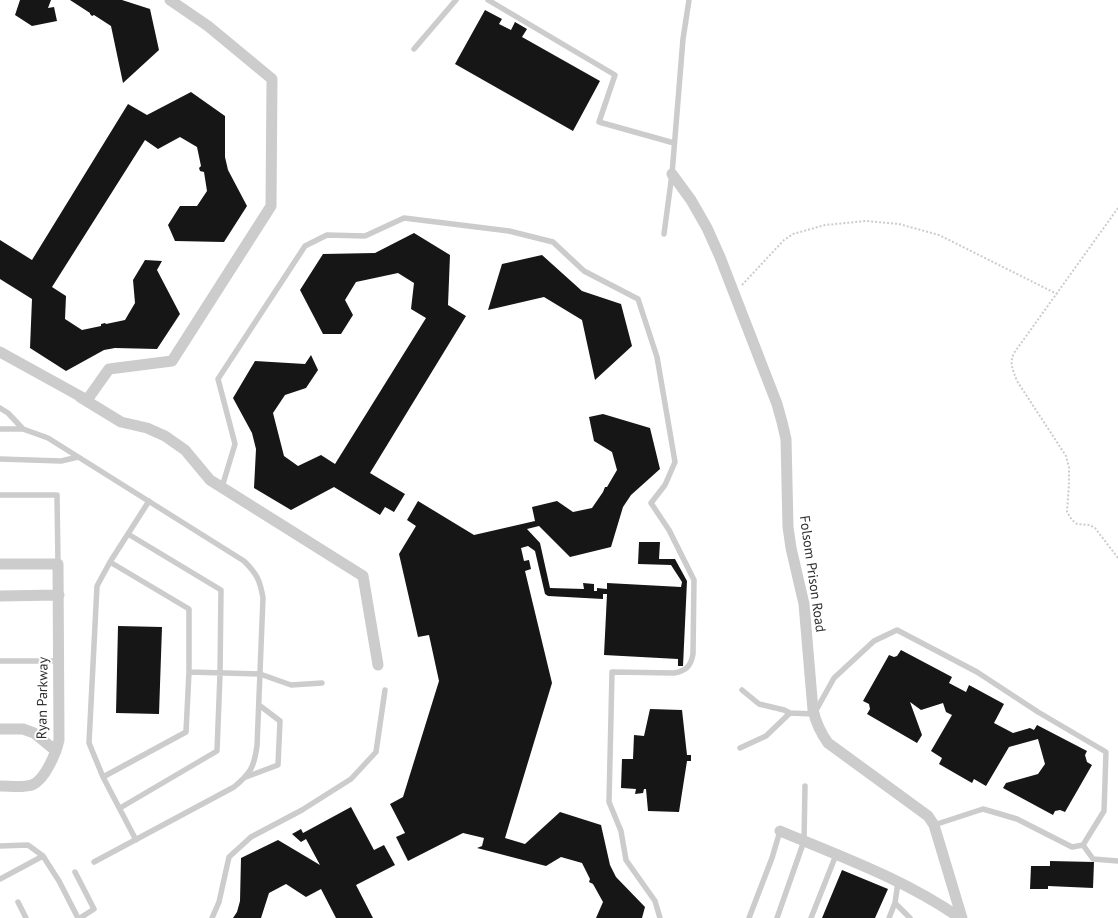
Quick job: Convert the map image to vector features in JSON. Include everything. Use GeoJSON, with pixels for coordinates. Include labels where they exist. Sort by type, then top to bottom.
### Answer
{"type":"FeatureCollection","features":[{"type":"Feature","properties":{"kind":"street"},"geometry":{"type":"LineString","coordinates":[[0,352],[87,400],[108,369],[172,360],[271,206],[272,79],[208,26],[170,0]]}},
{"type":"Feature","properties":{"kind":"street","name":"Folsom Prison Road"},"geometry":{"type":"LineString","coordinates":[[672,174],[691,200],[707,228],[720,257],[777,404],[782,422],[786,439],[788,527],[791,548],[804,604],[816,724],[828,743],[928,816],[934,825],[961,918]]}},
{"type":"Feature","properties":{"kind":"street"},"geometry":{"type":"LineString","coordinates":[[80,396],[121,422],[147,428],[165,436],[185,450],[210,480],[363,576],[378,665]]}},
{"type":"Feature","properties":{"kind":"street"},"geometry":{"type":"LineString","coordinates":[[0,564],[58,564]]}},
{"type":"Feature","properties":{"kind":"street","name":"Ryan Parkway"},"geometry":{"type":"LineString","coordinates":[[0,786],[22,787],[33,785],[42,777],[56,751],[59,740],[58,564]]}},
{"type":"Feature","properties":{"kind":"street"},"geometry":{"type":"LineString","coordinates":[[0,596],[59,596]]}},
{"type":"Feature","properties":{"kind":"street"},"geometry":{"type":"LineString","coordinates":[[0,729],[23,729],[34,733],[56,751]]}},
{"type":"Feature","properties":{"kind":"street","name":"Folsom Prison Road"},"geometry":{"type":"LineString","coordinates":[[780,831],[898,882],[930,898],[961,918]]}},
{"type":"Feature","properties":{"kind":"lane"},"geometry":{"type":"LineString","coordinates":[[414,49],[456,0]]}},
{"type":"Feature","properties":{"kind":"lane"},"geometry":{"type":"LineString","coordinates":[[488,0],[615,75],[599,122],[674,143]]}},
{"type":"Feature","properties":{"kind":"lane"},"geometry":{"type":"LineString","coordinates":[[664,234],[672,174],[683,40],[689,0]]}},
{"type":"Feature","properties":{"kind":"lane"},"geometry":{"type":"LineString","coordinates":[[222,487],[235,444],[218,379],[305,246],[327,235],[365,236],[404,218],[509,231],[553,242],[584,271],[638,299],[657,357],[671,431],[675,462],[666,485],[651,502],[669,530],[692,575],[695,587],[693,654],[690,665],[686,669],[674,673],[612,672],[609,802],[621,831],[626,860],[655,901],[660,918]]}},
{"type":"Feature","properties":{"kind":"lane"},"geometry":{"type":"LineString","coordinates":[[0,408],[8,413],[23,429]]}},
{"type":"Feature","properties":{"kind":"lane"},"geometry":{"type":"LineString","coordinates":[[0,429],[23,429],[48,438],[244,561],[255,572],[261,585],[263,598],[259,705],[257,746],[254,762],[246,777]]}},
{"type":"Feature","properties":{"kind":"lane"},"geometry":{"type":"LineString","coordinates":[[0,459],[61,461],[78,457]]}},
{"type":"Feature","properties":{"kind":"lane"},"geometry":{"type":"LineString","coordinates":[[0,495],[57,495],[58,564]]}},
{"type":"Feature","properties":{"kind":"lane"},"geometry":{"type":"LineString","coordinates":[[136,840],[103,777],[89,743],[97,586],[110,562],[149,501]]}},
{"type":"Feature","properties":{"kind":"lane"},"geometry":{"type":"LineString","coordinates":[[120,808],[217,751],[220,674],[221,590],[128,534]]}},
{"type":"Feature","properties":{"kind":"lane"},"geometry":{"type":"LineString","coordinates":[[103,777],[186,732],[189,672],[189,609],[110,562]]}},
{"type":"Feature","properties":{"kind":"lane"},"geometry":{"type":"LineString","coordinates":[[742,690],[759,704],[784,710],[790,713],[814,714],[834,678],[874,641],[897,630],[977,672],[1038,712],[1106,752],[1104,812],[1083,845],[1072,847],[1017,819],[983,809],[934,825]]}},
{"type":"Feature","properties":{"kind":"lane"},"geometry":{"type":"LineString","coordinates":[[0,661],[59,661]]}},
{"type":"Feature","properties":{"kind":"lane"},"geometry":{"type":"LineString","coordinates":[[189,672],[260,674],[291,685],[322,683]]}},
{"type":"Feature","properties":{"kind":"lane"},"geometry":{"type":"LineString","coordinates":[[212,918],[219,902],[229,857],[251,837],[302,810],[351,779],[376,752],[385,690]]}},
{"type":"Feature","properties":{"kind":"lane"},"geometry":{"type":"LineString","coordinates":[[94,862],[234,787],[246,777],[278,766],[280,721],[259,705]]}},
{"type":"Feature","properties":{"kind":"lane"},"geometry":{"type":"LineString","coordinates":[[740,748],[766,736],[790,713]]}},
{"type":"Feature","properties":{"kind":"lane"},"geometry":{"type":"LineString","coordinates":[[777,918],[804,841],[805,786]]}},
{"type":"Feature","properties":{"kind":"lane"},"geometry":{"type":"LineString","coordinates":[[749,918],[772,858],[780,831]]}},
{"type":"Feature","properties":{"kind":"lane"},"geometry":{"type":"LineString","coordinates":[[0,846],[28,845],[43,856],[59,881],[79,918],[94,909],[75,872]]}},
{"type":"Feature","properties":{"kind":"lane"},"geometry":{"type":"LineString","coordinates":[[1083,845],[1093,860],[1118,860]]}},
{"type":"Feature","properties":{"kind":"lane"},"geometry":{"type":"LineString","coordinates":[[811,918],[836,855]]}},
{"type":"Feature","properties":{"kind":"lane"},"geometry":{"type":"LineString","coordinates":[[0,879],[43,856]]}},
{"type":"Feature","properties":{"kind":"lane"},"geometry":{"type":"LineString","coordinates":[[889,918],[895,903],[898,882]]}},
{"type":"Feature","properties":{"kind":"lane"},"geometry":{"type":"LineString","coordinates":[[18,902],[26,918]]}},
{"type":"Feature","properties":{"kind":"lane"},"geometry":{"type":"LineString","coordinates":[[895,903],[910,918]]}},
{"type":"Feature","properties":{"kind":"path"},"geometry":{"type":"LineString","coordinates":[[1118,208],[1014,353],[1011,360],[1012,369],[1017,381],[1066,456],[1069,467],[1067,512],[1072,520],[1077,524],[1090,525],[1095,528],[1118,558]]}},
{"type":"Feature","properties":{"kind":"path"},"geometry":{"type":"LineString","coordinates":[[734,293],[784,240],[793,234],[825,225],[866,221],[899,224],[939,235],[1057,294]]}},
{"type":"Feature","properties":{"kind":"building"},"geometry":{"type":"Polygon","coordinates":[[[20,0],[51,0],[48,8],[54,7],[57,21],[32,26],[15,15],[20,0]]]}},
{"type":"Feature","properties":{"kind":"building"},"geometry":{"type":"Polygon","coordinates":[[[70,0],[122,0],[150,9],[159,50],[123,83],[111,26],[94,15],[92,16],[90,13],[70,0]]]}},
{"type":"Feature","properties":{"kind":"building"},"geometry":{"type":"Polygon","coordinates":[[[485,10],[502,19],[499,24],[511,30],[515,22],[527,29],[522,37],[600,81],[573,131],[455,64],[485,10]]]}},
{"type":"Feature","properties":{"kind":"building"},"geometry":{"type":"Polygon","coordinates":[[[191,92],[225,116],[225,157],[228,170],[247,206],[224,242],[175,241],[168,225],[180,206],[197,206],[207,191],[204,172],[200,171],[199,168],[201,166],[197,147],[180,137],[158,149],[145,140],[52,287],[66,296],[65,319],[82,330],[101,326],[101,324],[105,323],[125,320],[135,303],[133,280],[145,260],[162,261],[157,270],[180,314],[157,349],[115,348],[104,350],[66,371],[30,348],[32,299],[0,279],[0,240],[32,260],[128,104],[147,115],[191,92]]]}},
{"type":"Feature","properties":{"kind":"building"},"geometry":{"type":"Polygon","coordinates":[[[414,233],[450,255],[448,305],[466,316],[370,473],[405,494],[394,512],[385,507],[380,515],[334,487],[291,510],[254,488],[256,449],[252,433],[233,398],[255,361],[305,364],[311,355],[318,370],[306,388],[285,395],[273,413],[284,456],[298,466],[321,455],[335,464],[426,318],[411,309],[414,283],[398,273],[356,282],[345,300],[353,315],[341,334],[323,334],[300,290],[323,254],[375,253],[414,233]]]}},
{"type":"Feature","properties":{"kind":"building"},"geometry":{"type":"Polygon","coordinates":[[[542,255],[582,291],[621,304],[632,346],[595,380],[582,320],[544,297],[488,310],[502,264],[542,255]]]}},
{"type":"Feature","properties":{"kind":"building"},"geometry":{"type":"Polygon","coordinates":[[[603,414],[650,428],[660,469],[631,495],[623,507],[611,547],[570,557],[539,526],[527,529],[540,543],[550,588],[584,589],[583,583],[594,584],[594,591],[597,591],[597,588],[607,589],[607,583],[681,587],[682,582],[671,565],[638,564],[639,542],[660,542],[659,559],[675,559],[687,581],[683,666],[678,666],[678,659],[604,655],[607,594],[603,594],[603,599],[548,596],[545,594],[535,551],[528,546],[521,548],[524,561],[529,560],[531,569],[525,571],[552,683],[505,838],[525,844],[560,812],[601,825],[610,865],[616,877],[645,907],[642,918],[596,918],[603,902],[593,884],[589,882],[590,879],[582,863],[561,857],[546,866],[477,848],[482,846],[484,838],[463,833],[408,861],[396,837],[405,833],[390,804],[403,797],[439,681],[429,635],[418,637],[399,554],[416,526],[407,520],[418,501],[474,535],[535,521],[532,507],[557,501],[573,512],[592,508],[617,470],[612,452],[594,441],[589,417],[603,414]]]}},
{"type":"Feature","properties":{"kind":"building"},"geometry":{"type":"Polygon","coordinates":[[[118,626],[162,627],[159,714],[116,713],[118,626]]]}},
{"type":"Feature","properties":{"kind":"building"},"geometry":{"type":"Polygon","coordinates":[[[901,650],[952,677],[949,683],[966,692],[969,685],[1004,704],[994,723],[1013,733],[1030,728],[1034,730],[1037,725],[1087,751],[1085,755],[1087,762],[1092,765],[1065,812],[1060,810],[1055,811],[1053,815],[1003,788],[1006,783],[1038,774],[1045,764],[1038,739],[1009,747],[986,786],[974,779],[972,783],[939,764],[942,758],[931,751],[952,715],[946,712],[943,703],[921,710],[910,702],[922,735],[917,743],[867,714],[870,709],[869,704],[863,701],[889,655],[894,657],[897,656],[901,650]]]}},
{"type":"Feature","properties":{"kind":"building"},"geometry":{"type":"Polygon","coordinates":[[[650,709],[682,710],[687,755],[691,755],[691,761],[687,761],[679,812],[648,811],[646,789],[644,789],[643,793],[635,794],[636,789],[621,788],[622,759],[633,759],[634,735],[644,736],[650,709]]]}},
{"type":"Feature","properties":{"kind":"building"},"geometry":{"type":"Polygon","coordinates":[[[351,807],[374,850],[384,845],[395,865],[356,885],[373,918],[336,918],[321,889],[306,897],[286,884],[269,893],[261,918],[233,918],[237,912],[240,901],[241,858],[278,840],[320,865],[306,839],[301,842],[292,834],[301,829],[303,833],[351,807]]]}},
{"type":"Feature","properties":{"kind":"building"},"geometry":{"type":"Polygon","coordinates":[[[1050,861],[1094,862],[1093,888],[1048,886],[1048,889],[1030,889],[1031,866],[1050,866],[1050,861]]]}},
{"type":"Feature","properties":{"kind":"building"},"geometry":{"type":"Polygon","coordinates":[[[842,870],[888,889],[875,918],[822,918],[842,870]]]}}]}
